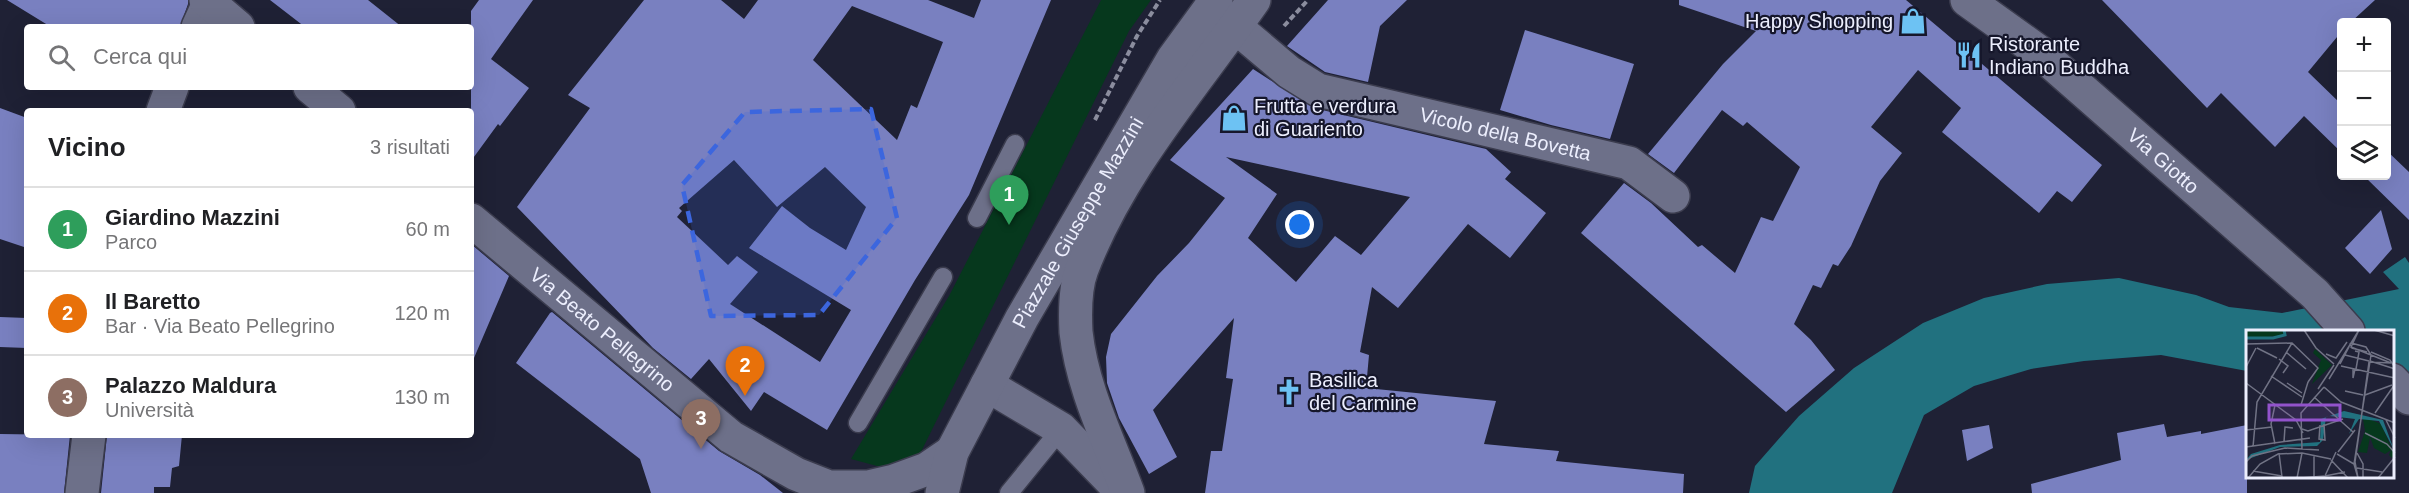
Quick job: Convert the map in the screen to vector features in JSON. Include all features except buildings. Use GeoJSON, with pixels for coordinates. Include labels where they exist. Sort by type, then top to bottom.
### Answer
{"type":"FeatureCollection","features":[{"type":"Feature","properties":{"kind":"street","name":"Via Giotto"},"geometry":{"type":"LineString","coordinates":[[1967,0],[2038,51],[2315,294],[2348,330]]}},
{"type":"Feature","properties":{"kind":"street","name":"Vicolo della Bovetta"},"geometry":{"type":"LineString","coordinates":[[1229,8],[1262,49],[1289,72],[1318,90],[1629,163],[1673,196]]}},
{"type":"Feature","properties":{"kind":"street","name":"Piazzale Giuseppe Mazzini"},"geometry":{"type":"LineString","coordinates":[[1125,493],[1084,375],[1076,332],[1077,296],[1081,270],[1120,191],[1197,75],[1229,8]]}},
{"type":"Feature","properties":{"kind":"street","name":"Piazzale Giuseppe Mazzini"},"geometry":{"type":"LineString","coordinates":[[952,452],[1022,318],[1173,59],[1229,8]]}},
{"type":"Feature","properties":{"kind":"street"},"geometry":{"type":"LineString","coordinates":[[204,10],[232,24]]}},
{"type":"Feature","properties":{"kind":"street"},"geometry":{"type":"LineString","coordinates":[[164,108],[171,90]]}},
{"type":"Feature","properties":{"kind":"street"},"geometry":{"type":"LineString","coordinates":[[314,90],[335,108]]}},
{"type":"Feature","properties":{"kind":"street","name":"Via Beato Pellegrino"},"geometry":{"type":"LineString","coordinates":[[474,222],[732,437],[796,474],[839,490],[868,487],[894,481],[927,469],[952,452]]}},
{"type":"Feature","properties":{"kind":"street"},"geometry":{"type":"LineString","coordinates":[[2394,382],[2409,398]]}},
{"type":"Feature","properties":{"kind":"street"},"geometry":{"type":"LineString","coordinates":[[987,385],[1061,429],[1125,493]]}},
{"type":"Feature","properties":{"kind":"street"},"geometry":{"type":"LineString","coordinates":[[82,493],[89,438]]}},
{"type":"Feature","properties":{"kind":"street"},"geometry":{"type":"LineString","coordinates":[[942,493],[952,452]]}},
{"type":"Feature","properties":{"kind":"lane"},"geometry":{"type":"LineString","coordinates":[[977,218],[1015,144]]}},
{"type":"Feature","properties":{"kind":"lane"},"geometry":{"type":"LineString","coordinates":[[858,423],[943,277]]}},
{"type":"Feature","properties":{"kind":"lane"},"geometry":{"type":"LineString","coordinates":[[1009,493],[1061,429]]}},
{"type":"Feature","properties":{"kind":"path"},"geometry":{"type":"LineString","coordinates":[[1262,49],[1308,0]]}},
{"type":"Feature","properties":{"kind":"highlighted area"},"geometry":{"type":"Polygon","coordinates":[[[871,109],[897,218],[819,315],[711,316],[682,185],[745,112],[871,109]]]}},
{"type":"Feature","properties":{"kind":"shaded area"},"geometry":{"type":"Polygon","coordinates":[[[1101,0],[1151,0],[1129,31],[916,462],[892,470],[851,459],[949,296],[1101,0]]]}},
{"type":"Feature","properties":{"kind":"shaded area"},"geometry":{"type":"Polygon","coordinates":[[[2405,257],[2409,263],[2409,397],[2394,399],[2394,330],[2246,330],[2246,371],[2161,355],[2084,361],[2031,369],[1974,386],[1924,415],[1892,493],[1749,493],[1755,466],[1799,416],[1854,368],[1923,323],[1984,298],[2047,284],[2119,278],[2196,295],[2229,307],[2282,313],[2399,289],[2383,272],[2405,257]]]}},
{"type":"Feature","properties":{"kind":"place","name":"Happy Shopping"},"geometry":{"type":"Point","coordinates":[1913,21]}},
{"type":"Feature","properties":{"kind":"place","name":"Ristorante Indiano Buddha"},"geometry":{"type":"Point","coordinates":[1969,55]}},
{"type":"Feature","properties":{"kind":"place","name":"Frutta e verdura di Guariento"},"geometry":{"type":"Point","coordinates":[1234,118]}},
{"type":"Feature","properties":{"kind":"place","name":"Giardino Mazzini"},"geometry":{"type":"Point","coordinates":[1009,225]}},
{"type":"Feature","properties":{"kind":"place","name":"Basilica del Carmine"},"geometry":{"type":"Point","coordinates":[1289,392]}},
{"type":"Feature","properties":{"kind":"place","name":"Il Baretto"},"geometry":{"type":"Point","coordinates":[745,396]}},
{"type":"Feature","properties":{"kind":"place","name":"Palazzo Maldura"},"geometry":{"type":"Point","coordinates":[701,449]}}]}
